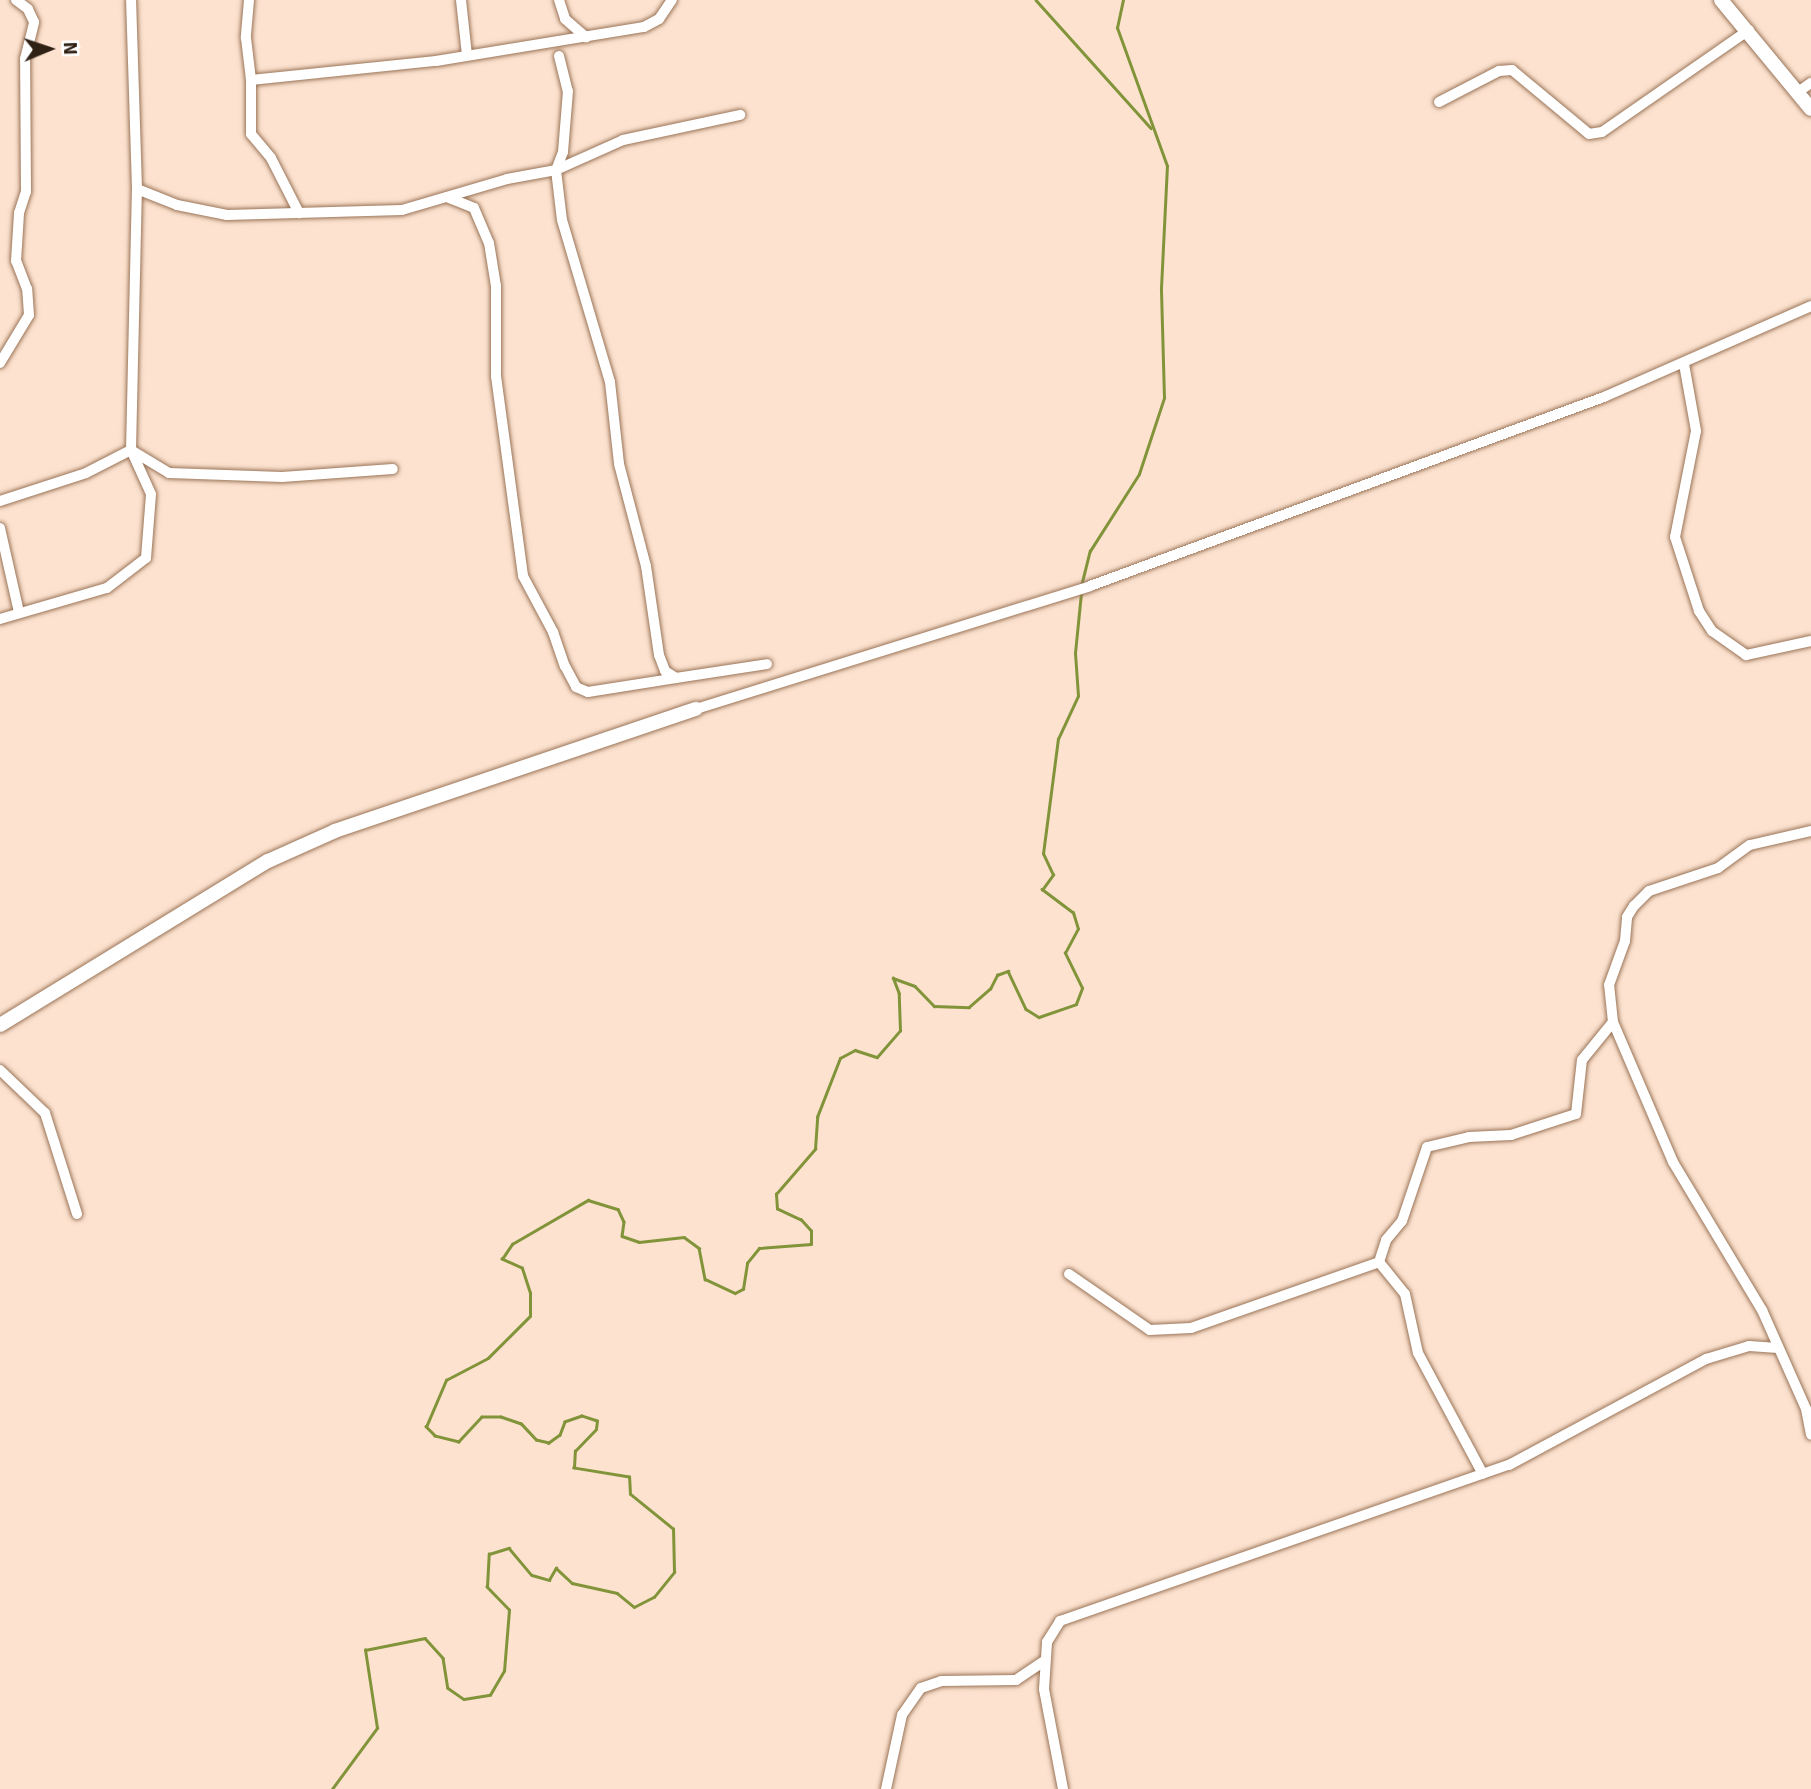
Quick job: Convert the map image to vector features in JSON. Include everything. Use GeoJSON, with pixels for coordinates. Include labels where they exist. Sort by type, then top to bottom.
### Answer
{"type":"FeatureCollection","features":[{"type":"Feature","properties":{"kind":"street"},"geometry":{"type":"LineString","coordinates":[[0,363],[29,315],[27,289],[16,261],[19,213],[26,192],[25,59],[34,22],[29,9],[16,0]]}},
{"type":"Feature","properties":{"kind":"street"},"geometry":{"type":"LineString","coordinates":[[0,619],[107,588],[146,558],[151,494],[131,450],[137,189],[131,0]]}},
{"type":"Feature","properties":{"kind":"street"},"geometry":{"type":"LineString","coordinates":[[250,0],[246,38],[251,80],[251,134],[271,158],[281,185],[299,213]]}},
{"type":"Feature","properties":{"kind":"street"},"geometry":{"type":"LineString","coordinates":[[461,0],[467,55]]}},
{"type":"Feature","properties":{"kind":"street"},"geometry":{"type":"LineString","coordinates":[[559,0],[565,19],[586,37]]}},
{"type":"Feature","properties":{"kind":"street"},"geometry":{"type":"LineString","coordinates":[[251,80],[467,55],[645,27],[659,19],[672,0]]}},
{"type":"Feature","properties":{"kind":"street"},"geometry":{"type":"LineString","coordinates":[[1727,2],[1811,109]]}},
{"type":"Feature","properties":{"kind":"street"},"geometry":{"type":"LineString","coordinates":[[1439,102],[1499,71],[1512,70],[1589,134],[1602,132],[1749,30]]}},
{"type":"Feature","properties":{"kind":"street"},"geometry":{"type":"LineString","coordinates":[[559,56],[568,91],[563,152],[556,170],[562,220],[610,383],[619,464],[646,566],[659,655],[665,671],[676,678]]}},
{"type":"Feature","properties":{"kind":"street"},"geometry":{"type":"LineString","coordinates":[[1798,92],[1811,83]]}},
{"type":"Feature","properties":{"kind":"street"},"geometry":{"type":"LineString","coordinates":[[137,189],[177,205],[227,215],[402,209],[556,170],[623,140],[740,115]]}},
{"type":"Feature","properties":{"kind":"street"},"geometry":{"type":"LineString","coordinates":[[447,197],[474,208],[489,243],[496,286],[496,376],[523,576],[554,632],[565,666],[576,687],[588,692],[767,664]]}},
{"type":"Feature","properties":{"kind":"street"},"geometry":{"type":"LineString","coordinates":[[0,1026],[279,856],[335,831],[698,709],[1090,586],[1684,364],[1811,306]]}},
{"type":"Feature","properties":{"kind":"street"},"geometry":{"type":"LineString","coordinates":[[1684,364],[1696,430],[1675,537],[1699,611],[1713,631],[1746,655],[1811,641]]}},
{"type":"Feature","properties":{"kind":"street"},"geometry":{"type":"LineString","coordinates":[[131,450],[169,473],[282,477],[393,469]]}},
{"type":"Feature","properties":{"kind":"street"},"geometry":{"type":"LineString","coordinates":[[0,501],[86,473],[131,450]]}},
{"type":"Feature","properties":{"kind":"street"},"geometry":{"type":"LineString","coordinates":[[0,528],[19,612]]}},
{"type":"Feature","properties":{"kind":"street"},"geometry":{"type":"LineString","coordinates":[[1811,831],[1750,845],[1718,868],[1649,891],[1627,917],[1625,941],[1609,985],[1613,1023],[1673,1162],[1713,1235],[1740,1269],[1809,1408],[1811,1434]]}},
{"type":"Feature","properties":{"kind":"street"},"geometry":{"type":"LineString","coordinates":[[1379,1262],[1386,1240],[1402,1221],[1427,1147],[1469,1137],[1511,1135],[1576,1114],[1582,1060],[1613,1023]]}},
{"type":"Feature","properties":{"kind":"street"},"geometry":{"type":"LineString","coordinates":[[0,1070],[45,1113],[77,1214]]}},
{"type":"Feature","properties":{"kind":"street"},"geometry":{"type":"LineString","coordinates":[[1069,1274],[1150,1330],[1191,1328],[1379,1262]]}},
{"type":"Feature","properties":{"kind":"street"},"geometry":{"type":"LineString","coordinates":[[1379,1262],[1405,1294],[1418,1353],[1483,1474]]}},
{"type":"Feature","properties":{"kind":"street"},"geometry":{"type":"LineString","coordinates":[[1063,1789],[1050,1731],[1045,1661],[1049,1632],[1071,1616],[1483,1474],[1569,1434],[1706,1359],[1749,1346],[1778,1348]]}},
{"type":"Feature","properties":{"kind":"street"},"geometry":{"type":"LineString","coordinates":[[886,1789],[901,1715],[921,1688],[940,1681],[1016,1680],[1045,1661]]}},
{"type":"Feature","properties":{"kind":"waterway"},"geometry":{"type":"LineString","coordinates":[[1036,0],[1151,128]]}},
{"type":"Feature","properties":{"kind":"waterway"},"geometry":{"type":"LineString","coordinates":[[1081,586],[1090,551],[1139,474],[1164,398],[1161,288],[1167,166],[1117,28],[1123,0]]}},
{"type":"Feature","properties":{"kind":"waterway"},"geometry":{"type":"LineString","coordinates":[[332,1789],[377,1728],[365,1650],[425,1638],[443,1658],[448,1688],[464,1699],[490,1695],[504,1671],[509,1610],[487,1587],[489,1554],[509,1548],[532,1575],[549,1580],[556,1568],[572,1583],[617,1593],[634,1607],[654,1597],[674,1572],[673,1529],[630,1494],[629,1477],[574,1468],[575,1451],[596,1429],[597,1421],[582,1416],[565,1422],[560,1435],[549,1443],[536,1440],[521,1424],[501,1417],[482,1417],[459,1442],[435,1436],[426,1427],[446,1380],[488,1358],[530,1316],[530,1293],[522,1268],[502,1259],[512,1244],[588,1200],[618,1209],[624,1222],[622,1236],[639,1242],[684,1237],[699,1248],[705,1279],[735,1293],[743,1289],[747,1263],[759,1248],[811,1244],[811,1231],[801,1220],[777,1209],[776,1194],[815,1149],[817,1117],[840,1058],[855,1050],[877,1057],[900,1031],[899,994],[893,978],[915,986],[934,1006],[969,1007],[990,989],[997,975],[1008,971],[1026,1009],[1039,1017],[1076,1004],[1082,988],[1065,953],[1078,929],[1073,913],[1042,890],[1053,875],[1043,854],[1058,739],[1078,696],[1075,653],[1081,593]]}}]}
